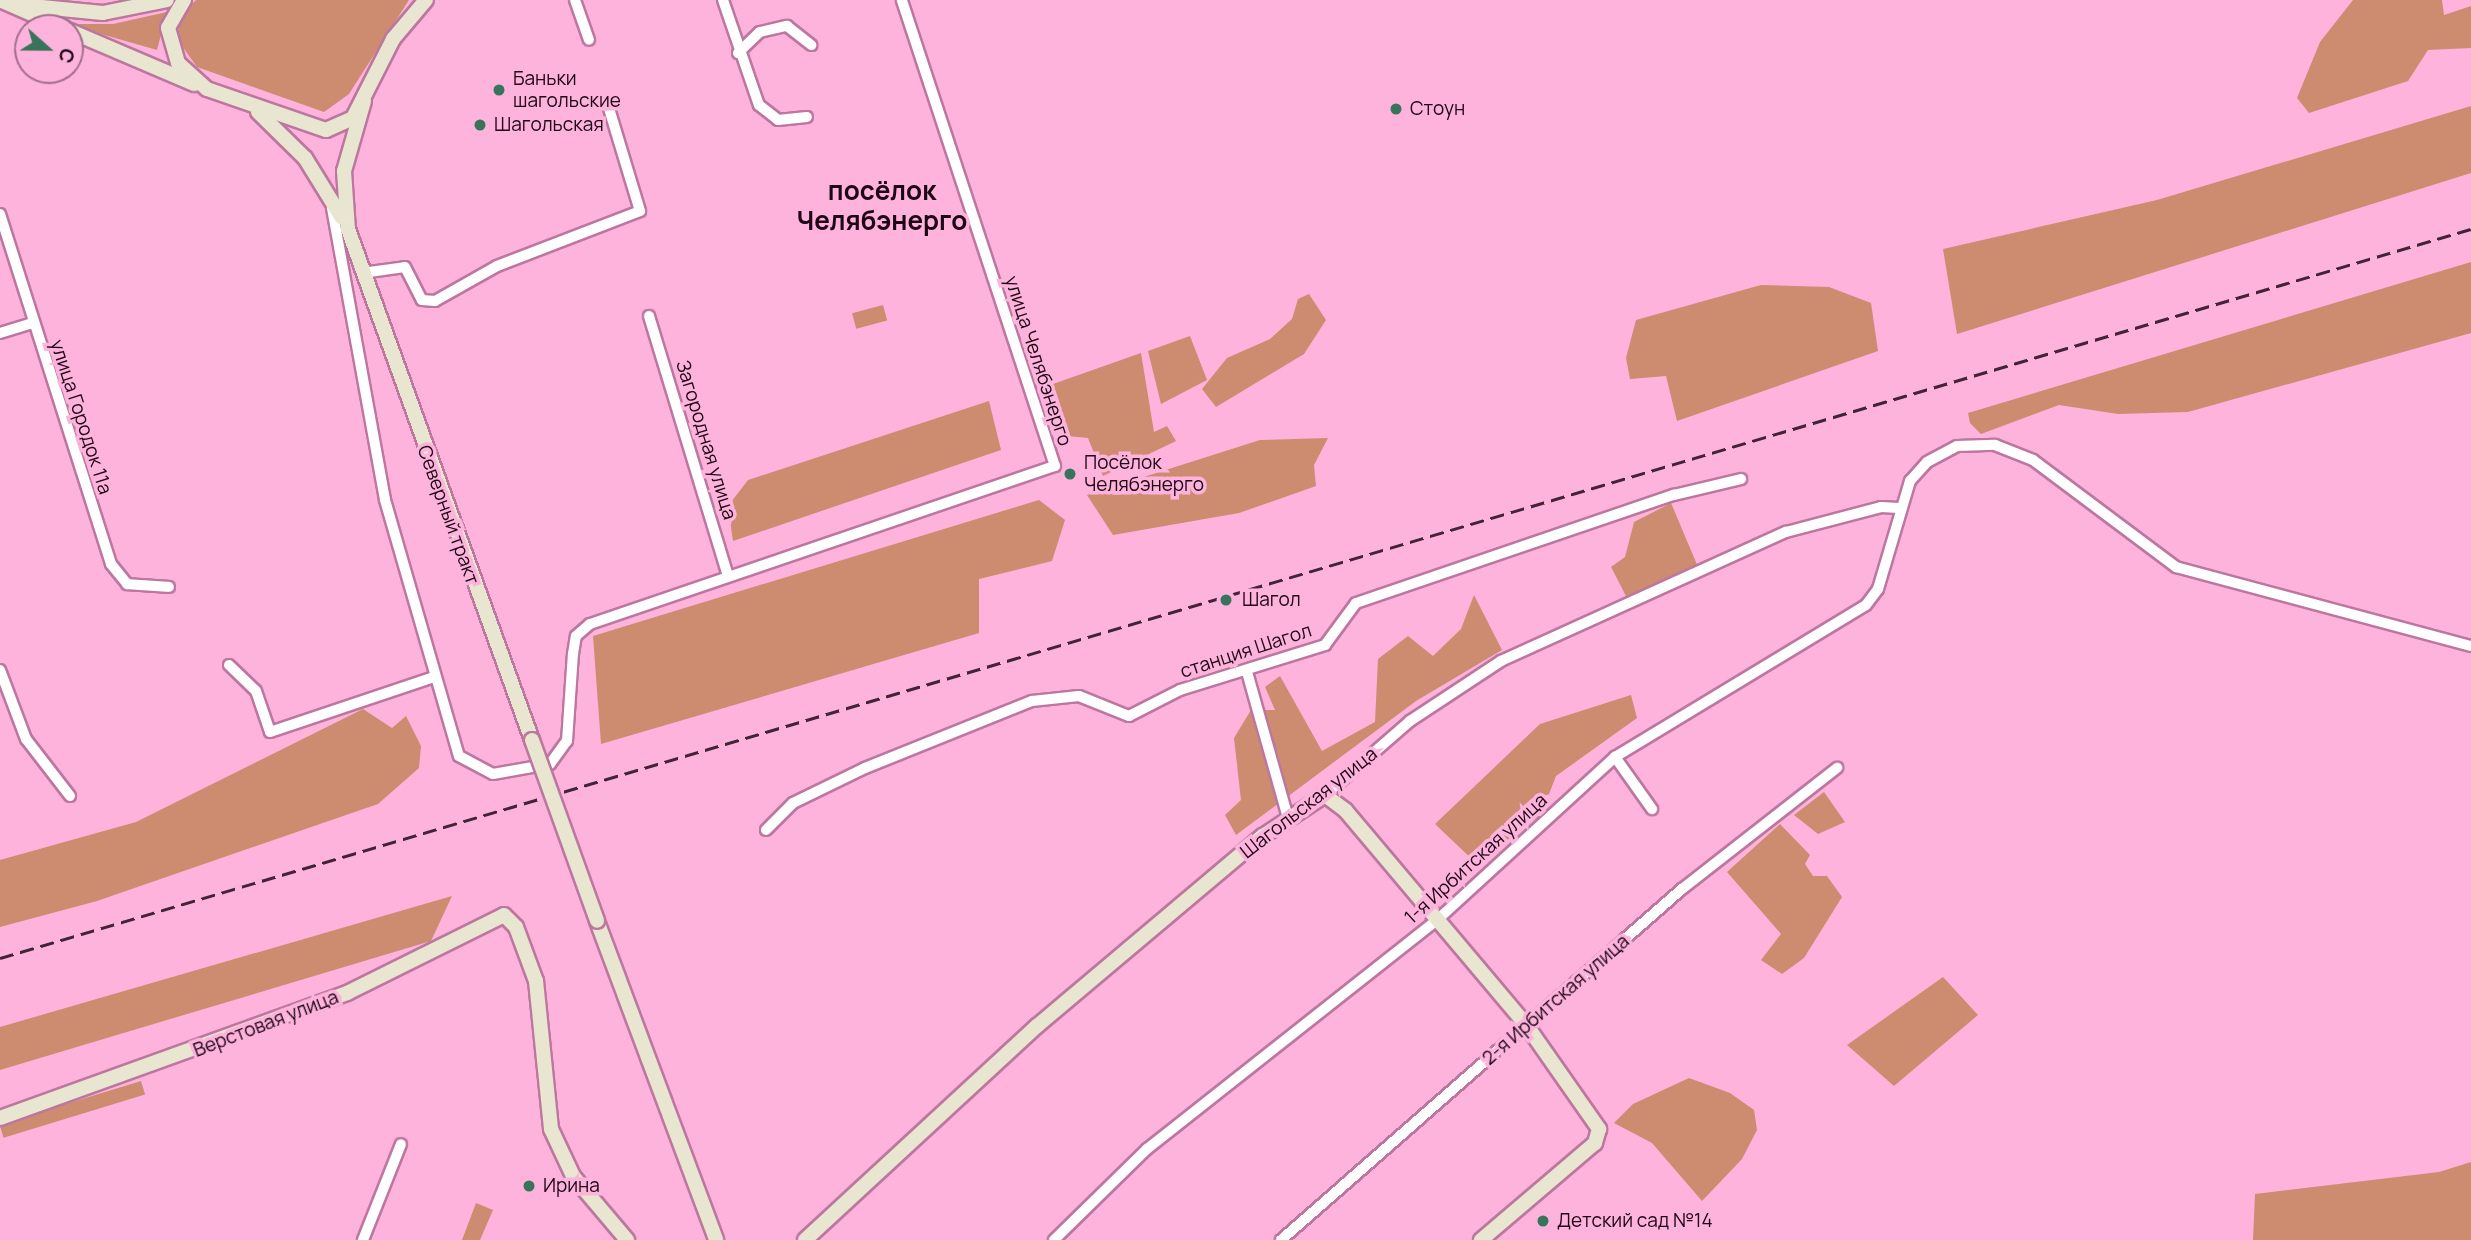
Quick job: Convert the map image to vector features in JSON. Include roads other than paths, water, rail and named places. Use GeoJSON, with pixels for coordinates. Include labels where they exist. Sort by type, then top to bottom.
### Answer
{"type":"FeatureCollection","features":[{"type":"Feature","properties":{"kind":"street"},"geometry":{"type":"LineString","coordinates":[[6,2],[103,13],[167,0]]}},
{"type":"Feature","properties":{"kind":"street"},"geometry":{"type":"LineString","coordinates":[[184,0],[168,28],[169,43],[178,64],[207,89]]}},
{"type":"Feature","properties":{"kind":"street"},"geometry":{"type":"LineString","coordinates":[[84,37],[256,110],[335,129],[364,102],[393,39],[426,0]]}},
{"type":"Feature","properties":{"kind":"street"},"geometry":{"type":"LineString","coordinates":[[575,0],[589,40]]}},
{"type":"Feature","properties":{"kind":"street"},"geometry":{"type":"LineString","coordinates":[[723,0],[738,53],[759,105],[778,120],[807,117]]}},
{"type":"Feature","properties":{"kind":"street","name":"улица Челябэнерго"},"geometry":{"type":"LineString","coordinates":[[434,677],[459,756],[493,774],[538,768],[560,756],[567,741],[575,645],[590,624],[1055,466],[902,0]]}},
{"type":"Feature","properties":{"kind":"street"},"geometry":{"type":"LineString","coordinates":[[6,2],[33,14]]}},
{"type":"Feature","properties":{"kind":"street"},"geometry":{"type":"LineString","coordinates":[[738,53],[760,32],[787,26],[811,46]]}},
{"type":"Feature","properties":{"kind":"street","name":"Северный тракт"},"geometry":{"type":"LineString","coordinates":[[364,102],[344,171],[348,229],[597,921],[716,1240]]}},
{"type":"Feature","properties":{"kind":"street"},"geometry":{"type":"LineString","coordinates":[[362,273],[404,267],[422,300],[435,300],[497,266],[640,211],[608,105]]}},
{"type":"Feature","properties":{"kind":"street"},"geometry":{"type":"LineString","coordinates":[[256,110],[327,187],[348,229]]}},
{"type":"Feature","properties":{"kind":"street"},"geometry":{"type":"LineString","coordinates":[[229,666],[257,691],[270,732],[434,677],[385,500],[327,187]]}},
{"type":"Feature","properties":{"kind":"street","name":"улица Городок 11а"},"geometry":{"type":"LineString","coordinates":[[0,214],[32,323],[111,564],[127,584],[169,587]]}},
{"type":"Feature","properties":{"kind":"street","name":"Загородная улица"},"geometry":{"type":"LineString","coordinates":[[649,316],[728,576]]}},
{"type":"Feature","properties":{"kind":"street"},"geometry":{"type":"LineString","coordinates":[[0,333],[32,323]]}},
{"type":"Feature","properties":{"kind":"street","name":"1-я Ирбитская улица"},"geometry":{"type":"LineString","coordinates":[[1054,1240],[1147,1149],[1436,920],[1615,757],[1866,605],[1878,589],[1899,508],[1927,462],[1957,446],[1995,445],[2068,482],[2176,567],[2471,646]]}},
{"type":"Feature","properties":{"kind":"street","name":"станция Шагол"},"geometry":{"type":"LineString","coordinates":[[766,830],[793,803],[853,774],[1032,701],[1079,695],[1129,716],[1180,690],[1247,672],[1325,645],[1356,603],[1674,495],[1741,479]]}},
{"type":"Feature","properties":{"kind":"street","name":"Шагольская улица"},"geometry":{"type":"LineString","coordinates":[[805,1240],[1037,1026],[1288,818],[1325,795],[1410,721],[1501,661],[1786,532],[1881,507],[1899,508]]}},
{"type":"Feature","properties":{"kind":"street"},"geometry":{"type":"LineString","coordinates":[[0,670],[26,739],[70,796]]}},
{"type":"Feature","properties":{"kind":"street"},"geometry":{"type":"LineString","coordinates":[[1247,672],[1288,818]]}},
{"type":"Feature","properties":{"kind":"street"},"geometry":{"type":"LineString","coordinates":[[1615,757],[1653,809]]}},
{"type":"Feature","properties":{"kind":"street","name":"2-я Ирбитская улица"},"geometry":{"type":"LineString","coordinates":[[1281,1240],[1682,890],[1836,768]]}},
{"type":"Feature","properties":{"kind":"street"},"geometry":{"type":"LineString","coordinates":[[1325,795],[1346,811],[1527,1026],[1593,1113],[1598,1138],[1481,1240]]}},
{"type":"Feature","properties":{"kind":"street","name":"Верстовая улица"},"geometry":{"type":"LineString","coordinates":[[0,1118],[347,993],[439,951],[495,915],[516,927],[536,981],[551,1129],[573,1176],[627,1240]]}},
{"type":"Feature","properties":{"kind":"street"},"geometry":{"type":"LineString","coordinates":[[363,1240],[401,1144]]}},
{"type":"Feature","properties":{"kind":"railway"},"geometry":{"type":"LineString","coordinates":[[0,958],[2471,229]]}},
{"type":"Feature","properties":{"kind":"place","name":"Баньки шагольские"},"geometry":{"type":"Point","coordinates":[499,90]}},
{"type":"Feature","properties":{"kind":"place","name":"Стоун"},"geometry":{"type":"Point","coordinates":[1396,109]}},
{"type":"Feature","properties":{"kind":"place","name":"Шагольская"},"geometry":{"type":"Point","coordinates":[480,125]}},
{"type":"Feature","properties":{"kind":"place","name":"Посёлок Челябэнерго"},"geometry":{"type":"Point","coordinates":[1070,474]}},
{"type":"Feature","properties":{"kind":"place","name":"Шагол"},"geometry":{"type":"Point","coordinates":[1226,600]}},
{"type":"Feature","properties":{"kind":"place","name":"Ирина"},"geometry":{"type":"Point","coordinates":[529,1186]}},
{"type":"Feature","properties":{"kind":"place","name":"Детский сад №14"},"geometry":{"type":"Point","coordinates":[1543,1221]}},
{"type":"Feature","properties":{"kind":"district","name":"посёлок Челябэнерго"},"geometry":{"type":"Point","coordinates":[882,206]}}]}
